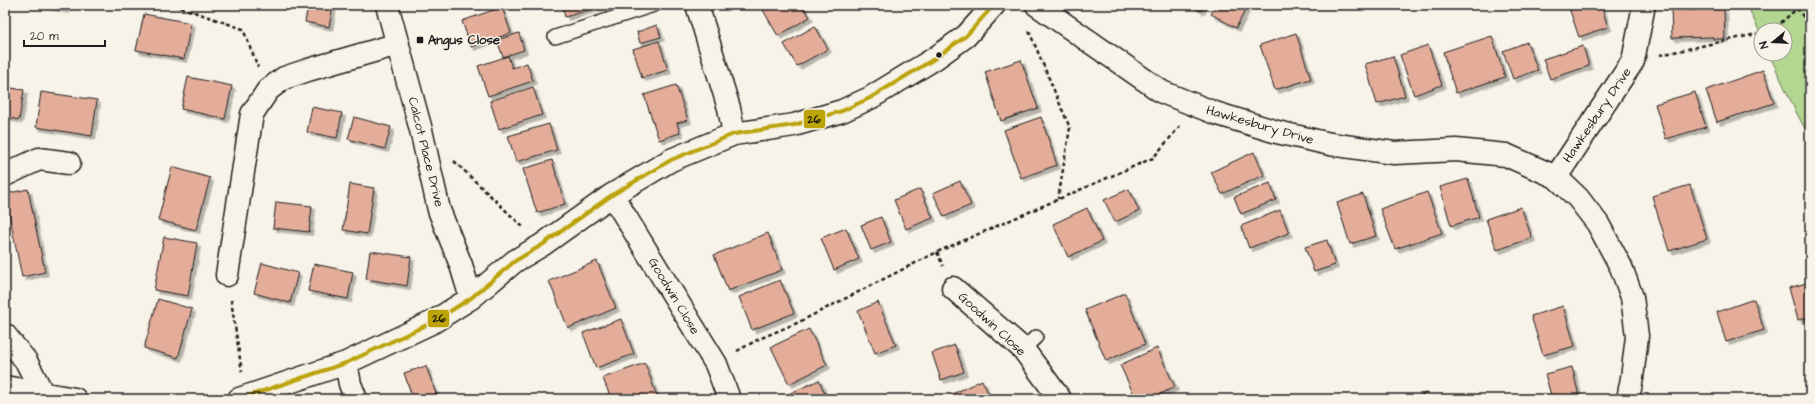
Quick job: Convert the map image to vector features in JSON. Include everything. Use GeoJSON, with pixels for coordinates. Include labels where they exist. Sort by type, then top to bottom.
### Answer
{"type":"FeatureCollection","features":[{"type":"Feature","properties":{"kind":"street","name":"Calcot Place Drive"},"geometry":{"type":"LineString","coordinates":[[387,5],[421,130],[439,210],[461,266],[470,298]]}},
{"type":"Feature","properties":{"kind":"street"},"geometry":{"type":"LineString","coordinates":[[697,5],[728,108],[734,134]]}},
{"type":"Feature","properties":{"kind":"street"},"geometry":{"type":"LineString","coordinates":[[243,398],[346,363],[433,322],[470,298],[515,261],[542,245],[612,195],[671,160],[734,134],[794,125],[842,111],[870,98],[934,59],[966,36],[994,5]]}},
{"type":"Feature","properties":{"kind":"street","name":"Hawkesbury Drive"},"geometry":{"type":"LineString","coordinates":[[1037,5],[1162,92],[1196,106],[1277,132],[1330,144],[1394,153],[1456,150],[1506,155],[1556,177],[1578,198],[1598,224],[1621,267],[1632,298],[1637,336],[1628,399]]}},
{"type":"Feature","properties":{"kind":"street","name":"Hawkesbury Drive"},"geometry":{"type":"LineString","coordinates":[[1556,177],[1633,61],[1644,5]]}},
{"type":"Feature","properties":{"kind":"street"},"geometry":{"type":"LineString","coordinates":[[227,275],[252,114],[268,90],[284,78],[398,44]]}},
{"type":"Feature","properties":{"kind":"street"},"geometry":{"type":"LineString","coordinates":[[5,175],[39,159],[69,163]]}},
{"type":"Feature","properties":{"kind":"street","name":"Goodwin Close"},"geometry":{"type":"LineString","coordinates":[[612,195],[716,364],[729,399]]}},
{"type":"Feature","properties":{"kind":"street","name":"Goodwin Close"},"geometry":{"type":"LineString","coordinates":[[953,288],[1029,343],[1060,399]]}},
{"type":"Feature","properties":{"kind":"street"},"geometry":{"type":"LineString","coordinates":[[5,335],[26,361],[42,392]]}},
{"type":"Feature","properties":{"kind":"street"},"geometry":{"type":"LineString","coordinates":[[346,363],[350,384],[356,399]]}},
{"type":"Feature","properties":{"kind":"street"},"geometry":{"type":"LineString","coordinates":[[5,387],[42,392],[75,399]]}},
{"type":"Feature","properties":{"kind":"lane"},"geometry":{"type":"LineString","coordinates":[[555,37],[654,5]]}},
{"type":"Feature","properties":{"kind":"path"},"geometry":{"type":"LineString","coordinates":[[174,5],[243,29],[268,90]]}},
{"type":"Feature","properties":{"kind":"path"},"geometry":{"type":"LineString","coordinates":[[1782,22],[1801,5]]}},
{"type":"Feature","properties":{"kind":"path"},"geometry":{"type":"LineString","coordinates":[[1797,8],[1810,26]]}},
{"type":"Feature","properties":{"kind":"path"},"geometry":{"type":"LineString","coordinates":[[1028,27],[1070,128],[1058,199]]}},
{"type":"Feature","properties":{"kind":"path"},"geometry":{"type":"LineString","coordinates":[[1633,61],[1753,35]]}},
{"type":"Feature","properties":{"kind":"path"},"geometry":{"type":"LineString","coordinates":[[716,364],[759,339],[797,323],[937,252],[1152,158],[1196,106]]}},
{"type":"Feature","properties":{"kind":"path"},"geometry":{"type":"LineString","coordinates":[[450,158],[542,245]]}},
{"type":"Feature","properties":{"kind":"path"},"geometry":{"type":"LineString","coordinates":[[227,275],[243,398]]}},
{"type":"Feature","properties":{"kind":"green space"},"geometry":{"type":"Polygon","coordinates":[[[1747,5],[1810,5],[1810,138],[1773,62],[1793,62],[1793,22],[1755,22],[1747,5]]]}},
{"type":"Feature","properties":{"kind":"building"},"geometry":{"type":"Polygon","coordinates":[[[39,5],[66,5],[66,10],[39,5]]]}},
{"type":"Feature","properties":{"kind":"building"},"geometry":{"type":"Polygon","coordinates":[[[308,5],[333,5],[329,27],[305,22],[308,5]]]}},
{"type":"Feature","properties":{"kind":"building"},"geometry":{"type":"Polygon","coordinates":[[[562,5],[605,5],[565,17],[562,5]]]}},
{"type":"Feature","properties":{"kind":"building"},"geometry":{"type":"Polygon","coordinates":[[[772,5],[802,5],[810,17],[778,36],[763,10],[772,5]]]}},
{"type":"Feature","properties":{"kind":"building"},"geometry":{"type":"Polygon","coordinates":[[[1190,5],[1204,5],[1201,11],[1190,5]]]}},
{"type":"Feature","properties":{"kind":"building"},"geometry":{"type":"Polygon","coordinates":[[[1216,5],[1248,5],[1236,28],[1211,14],[1216,5]]]}},
{"type":"Feature","properties":{"kind":"building"},"geometry":{"type":"Polygon","coordinates":[[[1568,5],[1601,5],[1608,27],[1579,37],[1568,5]]]}},
{"type":"Feature","properties":{"kind":"building"},"geometry":{"type":"Polygon","coordinates":[[[502,7],[511,33],[471,47],[462,21],[502,7]]]}},
{"type":"Feature","properties":{"kind":"building"},"geometry":{"type":"Polygon","coordinates":[[[1671,8],[1684,8],[1684,10],[1724,9],[1725,39],[1713,39],[1713,37],[1672,38],[1671,8]]]}},
{"type":"Feature","properties":{"kind":"building"},"geometry":{"type":"Polygon","coordinates":[[[144,14],[191,23],[184,59],[136,50],[144,14]]]}},
{"type":"Feature","properties":{"kind":"building"},"geometry":{"type":"Polygon","coordinates":[[[657,25],[661,37],[640,43],[637,32],[657,25]]]}},
{"type":"Feature","properties":{"kind":"building"},"geometry":{"type":"Polygon","coordinates":[[[815,26],[828,49],[797,66],[784,44],[815,26]]]}},
{"type":"Feature","properties":{"kind":"building"},"geometry":{"type":"Polygon","coordinates":[[[519,33],[524,50],[503,57],[497,40],[519,33]]]}},
{"type":"Feature","properties":{"kind":"building"},"geometry":{"type":"Polygon","coordinates":[[[1296,33],[1311,79],[1275,90],[1260,45],[1296,33]]]}},
{"type":"Feature","properties":{"kind":"building"},"geometry":{"type":"Polygon","coordinates":[[[1492,36],[1505,77],[1456,93],[1443,52],[1492,36]]]}},
{"type":"Feature","properties":{"kind":"building"},"geometry":{"type":"Polygon","coordinates":[[[659,41],[668,70],[642,78],[633,49],[659,41]]]}},
{"type":"Feature","properties":{"kind":"building"},"geometry":{"type":"Polygon","coordinates":[[[1527,42],[1538,70],[1513,79],[1503,51],[1527,42]]]}},
{"type":"Feature","properties":{"kind":"building"},"geometry":{"type":"Polygon","coordinates":[[[1428,45],[1442,85],[1414,95],[1400,55],[1428,45]]]}},
{"type":"Feature","properties":{"kind":"building"},"geometry":{"type":"Polygon","coordinates":[[[1583,46],[1589,66],[1550,79],[1543,59],[1583,46]]]}},
{"type":"Feature","properties":{"kind":"building"},"geometry":{"type":"Polygon","coordinates":[[[508,56],[512,68],[527,63],[533,81],[488,96],[478,66],[508,56]]]}},
{"type":"Feature","properties":{"kind":"building"},"geometry":{"type":"Polygon","coordinates":[[[1393,56],[1405,96],[1377,104],[1365,64],[1393,56]]]}},
{"type":"Feature","properties":{"kind":"building"},"geometry":{"type":"Polygon","coordinates":[[[1021,60],[1038,108],[1001,121],[985,72],[1021,60]]]}},
{"type":"Feature","properties":{"kind":"building"},"geometry":{"type":"Polygon","coordinates":[[[1763,70],[1774,103],[1717,122],[1706,90],[1763,70]]]}},
{"type":"Feature","properties":{"kind":"building"},"geometry":{"type":"Polygon","coordinates":[[[188,77],[232,86],[225,119],[181,109],[188,77]]]}},
{"type":"Feature","properties":{"kind":"building"},"geometry":{"type":"Polygon","coordinates":[[[676,85],[688,120],[677,123],[680,133],[659,140],[644,95],[676,85]]]}},
{"type":"Feature","properties":{"kind":"building"},"geometry":{"type":"Polygon","coordinates":[[[5,87],[24,90],[19,120],[5,117],[5,87]]]}},
{"type":"Feature","properties":{"kind":"building"},"geometry":{"type":"Polygon","coordinates":[[[533,87],[542,115],[499,129],[490,101],[533,87]]]}},
{"type":"Feature","properties":{"kind":"building"},"geometry":{"type":"Polygon","coordinates":[[[41,92],[97,100],[92,136],[36,127],[41,92]]]}},
{"type":"Feature","properties":{"kind":"building"},"geometry":{"type":"Polygon","coordinates":[[[1695,92],[1706,127],[1666,139],[1655,104],[1695,92]]]}},
{"type":"Feature","properties":{"kind":"building"},"geometry":{"type":"Polygon","coordinates":[[[312,107],[342,113],[337,138],[307,132],[312,107]]]}},
{"type":"Feature","properties":{"kind":"building"},"geometry":{"type":"Polygon","coordinates":[[[354,117],[391,127],[385,149],[348,139],[354,117]]]}},
{"type":"Feature","properties":{"kind":"building"},"geometry":{"type":"Polygon","coordinates":[[[1041,117],[1057,165],[1021,178],[1004,130],[1041,117]]]}},
{"type":"Feature","properties":{"kind":"building"},"geometry":{"type":"Polygon","coordinates":[[[549,124],[557,150],[516,162],[508,136],[549,124]]]}},
{"type":"Feature","properties":{"kind":"building"},"geometry":{"type":"Polygon","coordinates":[[[1254,152],[1264,175],[1222,194],[1211,172],[1254,152]]]}},
{"type":"Feature","properties":{"kind":"building"},"geometry":{"type":"Polygon","coordinates":[[[552,160],[565,204],[537,213],[523,169],[552,160]]]}},
{"type":"Feature","properties":{"kind":"building"},"geometry":{"type":"Polygon","coordinates":[[[172,167],[210,178],[196,230],[158,220],[172,167]]]}},
{"type":"Feature","properties":{"kind":"building"},"geometry":{"type":"Polygon","coordinates":[[[1468,179],[1479,217],[1451,226],[1440,187],[1468,179]]]}},
{"type":"Feature","properties":{"kind":"building"},"geometry":{"type":"Polygon","coordinates":[[[960,181],[971,205],[944,217],[933,193],[960,181]]]}},
{"type":"Feature","properties":{"kind":"building"},"geometry":{"type":"Polygon","coordinates":[[[1270,183],[1276,200],[1241,214],[1234,197],[1270,183]]]}},
{"type":"Feature","properties":{"kind":"building"},"geometry":{"type":"Polygon","coordinates":[[[350,184],[374,188],[367,234],[343,230],[350,184]]]}},
{"type":"Feature","properties":{"kind":"building"},"geometry":{"type":"Polygon","coordinates":[[[1690,185],[1707,239],[1669,251],[1652,196],[1690,185]]]}},
{"type":"Feature","properties":{"kind":"building"},"geometry":{"type":"Polygon","coordinates":[[[28,189],[45,272],[22,277],[5,194],[28,189]]]}},
{"type":"Feature","properties":{"kind":"building"},"geometry":{"type":"Polygon","coordinates":[[[920,189],[933,218],[906,229],[894,200],[920,189]]]}},
{"type":"Feature","properties":{"kind":"building"},"geometry":{"type":"Polygon","coordinates":[[[1129,189],[1139,211],[1115,222],[1104,200],[1129,189]]]}},
{"type":"Feature","properties":{"kind":"building"},"geometry":{"type":"Polygon","coordinates":[[[1427,192],[1442,233],[1395,249],[1380,209],[1427,192]]]}},
{"type":"Feature","properties":{"kind":"building"},"geometry":{"type":"Polygon","coordinates":[[[1363,194],[1376,236],[1350,244],[1337,203],[1363,194]]]}},
{"type":"Feature","properties":{"kind":"building"},"geometry":{"type":"Polygon","coordinates":[[[276,202],[312,206],[309,232],[273,228],[276,202]]]}},
{"type":"Feature","properties":{"kind":"building"},"geometry":{"type":"Polygon","coordinates":[[[1521,207],[1532,238],[1497,250],[1486,219],[1521,207]]]}},
{"type":"Feature","properties":{"kind":"building"},"geometry":{"type":"Polygon","coordinates":[[[1087,208],[1102,241],[1068,257],[1053,224],[1087,208]]]}},
{"type":"Feature","properties":{"kind":"building"},"geometry":{"type":"Polygon","coordinates":[[[1280,210],[1289,233],[1249,248],[1241,226],[1280,210]]]}},
{"type":"Feature","properties":{"kind":"building"},"geometry":{"type":"Polygon","coordinates":[[[881,217],[891,242],[871,250],[861,225],[881,217]]]}},
{"type":"Feature","properties":{"kind":"building"},"geometry":{"type":"Polygon","coordinates":[[[846,228],[859,259],[834,270],[821,238],[846,228]]]}},
{"type":"Feature","properties":{"kind":"building"},"geometry":{"type":"Polygon","coordinates":[[[768,233],[782,270],[728,291],[714,255],[768,233]]]}},
{"type":"Feature","properties":{"kind":"building"},"geometry":{"type":"Polygon","coordinates":[[[164,237],[197,243],[188,296],[154,290],[164,237]]]}},
{"type":"Feature","properties":{"kind":"building"},"geometry":{"type":"Polygon","coordinates":[[[1327,240],[1335,265],[1314,272],[1305,247],[1327,240]]]}},
{"type":"Feature","properties":{"kind":"building"},"geometry":{"type":"Polygon","coordinates":[[[370,251],[411,257],[407,286],[366,279],[370,251]]]}},
{"type":"Feature","properties":{"kind":"building"},"geometry":{"type":"Polygon","coordinates":[[[597,261],[616,308],[568,328],[549,281],[597,261]]]}},
{"type":"Feature","properties":{"kind":"building"},"geometry":{"type":"Polygon","coordinates":[[[262,263],[298,273],[290,303],[254,293],[262,263]]]}},
{"type":"Feature","properties":{"kind":"building"},"geometry":{"type":"Polygon","coordinates":[[[314,264],[353,272],[348,299],[308,291],[314,264]]]}},
{"type":"Feature","properties":{"kind":"building"},"geometry":{"type":"Polygon","coordinates":[[[780,280],[794,313],[752,330],[739,297],[780,280]]]}},
{"type":"Feature","properties":{"kind":"building"},"geometry":{"type":"Polygon","coordinates":[[[1810,282],[1810,317],[1798,320],[1789,288],[1810,282]]]}},
{"type":"Feature","properties":{"kind":"building"},"geometry":{"type":"Polygon","coordinates":[[[1125,293],[1145,344],[1106,361],[1085,310],[1125,293]]]}},
{"type":"Feature","properties":{"kind":"building"},"geometry":{"type":"Polygon","coordinates":[[[158,299],[192,309],[178,358],[144,348],[158,299]]]}},
{"type":"Feature","properties":{"kind":"building"},"geometry":{"type":"Polygon","coordinates":[[[1754,299],[1764,330],[1726,342],[1717,312],[1754,299]]]}},
{"type":"Feature","properties":{"kind":"building"},"geometry":{"type":"Polygon","coordinates":[[[878,302],[896,345],[875,353],[858,311],[878,302]]]}},
{"type":"Feature","properties":{"kind":"building"},"geometry":{"type":"Polygon","coordinates":[[[1563,306],[1575,346],[1543,355],[1531,316],[1563,306]]]}},
{"type":"Feature","properties":{"kind":"building"},"geometry":{"type":"Polygon","coordinates":[[[621,319],[634,354],[596,368],[583,333],[621,319]]]}},
{"type":"Feature","properties":{"kind":"building"},"geometry":{"type":"Polygon","coordinates":[[[809,329],[827,365],[789,384],[771,347],[809,329]]]}},
{"type":"Feature","properties":{"kind":"building"},"geometry":{"type":"Polygon","coordinates":[[[955,345],[964,372],[941,380],[932,353],[955,345]]]}},
{"type":"Feature","properties":{"kind":"building"},"geometry":{"type":"Polygon","coordinates":[[[1157,348],[1175,387],[1150,399],[1136,399],[1120,365],[1157,348]]]}},
{"type":"Feature","properties":{"kind":"building"},"geometry":{"type":"Polygon","coordinates":[[[645,363],[658,399],[611,399],[603,378],[645,363]]]}},
{"type":"Feature","properties":{"kind":"building"},"geometry":{"type":"Polygon","coordinates":[[[426,366],[438,399],[413,399],[404,373],[426,366]]]}},
{"type":"Feature","properties":{"kind":"building"},"geometry":{"type":"Polygon","coordinates":[[[1572,367],[1579,396],[1568,399],[1552,399],[1545,374],[1572,367]]]}},
{"type":"Feature","properties":{"kind":"building"},"geometry":{"type":"Polygon","coordinates":[[[819,380],[827,399],[786,399],[784,396],[819,380]]]}},
{"type":"Feature","properties":{"kind":"building"},"geometry":{"type":"Polygon","coordinates":[[[982,380],[991,399],[951,399],[950,395],[982,380]]]}},
{"type":"Feature","properties":{"kind":"building"},"geometry":{"type":"Polygon","coordinates":[[[1426,393],[1428,399],[1410,399],[1426,393]]]}},
{"type":"Feature","properties":{"kind":"transit line","name":"26"},"geometry":{"type":"LineString","coordinates":[[239,399],[346,363],[433,322],[471,298],[515,261],[542,245],[612,195],[671,160],[734,134],[794,125],[842,111],[870,98],[934,59],[966,36],[994,5]]}},
{"type":"Feature","properties":{"kind":"place","name":"Angus Close"},"geometry":{"type":"Point","coordinates":[420,40]}}]}
